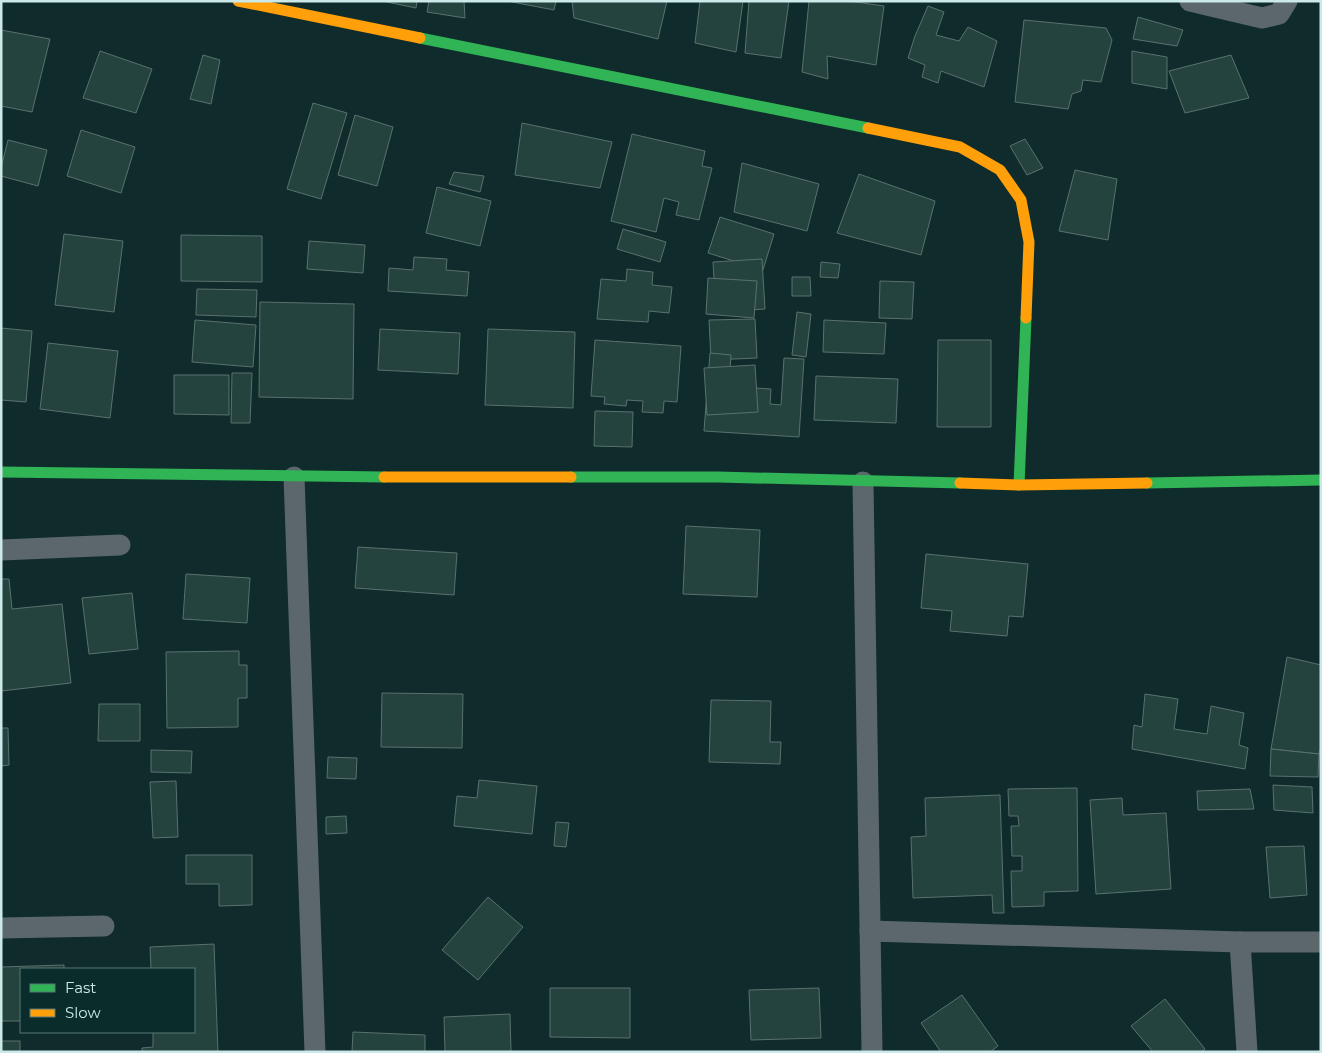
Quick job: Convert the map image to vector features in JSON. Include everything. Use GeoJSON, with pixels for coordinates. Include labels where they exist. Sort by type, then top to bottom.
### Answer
{"type":"FeatureCollection","features":[{"type":"Feature","properties":{"kind":"street"},"geometry":{"type":"LineString","coordinates":[[238,1],[960,147],[1000,170],[1020,200],[1029,242],[1019,485]]}},
{"type":"Feature","properties":{"kind":"street"},"geometry":{"type":"LineString","coordinates":[[1190,1],[1262,18],[1279,14],[1287,1]]}},
{"type":"Feature","properties":{"kind":"street"},"geometry":{"type":"LineString","coordinates":[[1,472],[294,477],[718,478],[1019,485],[1321,480]]}},
{"type":"Feature","properties":{"kind":"street"},"geometry":{"type":"LineString","coordinates":[[294,477],[315,1052]]}},
{"type":"Feature","properties":{"kind":"street"},"geometry":{"type":"LineString","coordinates":[[863,482],[872,1052]]}},
{"type":"Feature","properties":{"kind":"street"},"geometry":{"type":"LineString","coordinates":[[1,550],[120,545]]}},
{"type":"Feature","properties":{"kind":"street"},"geometry":{"type":"LineString","coordinates":[[1,928],[104,926]]}},
{"type":"Feature","properties":{"kind":"street"},"geometry":{"type":"LineString","coordinates":[[870,930],[1240,942],[1321,942]]}},
{"type":"Feature","properties":{"kind":"street"},"geometry":{"type":"LineString","coordinates":[[1240,942],[1247,1052]]}},
{"type":"Feature","properties":{"kind":"building"},"geometry":{"type":"Polygon","coordinates":[[[382,1],[417,1],[416,8],[382,1]]]}},
{"type":"Feature","properties":{"kind":"building"},"geometry":{"type":"Polygon","coordinates":[[[429,1],[464,1],[465,18],[427,12],[429,1]]]}},
{"type":"Feature","properties":{"kind":"building"},"geometry":{"type":"Polygon","coordinates":[[[507,1],[556,1],[554,10],[507,1]]]}},
{"type":"Feature","properties":{"kind":"building"},"geometry":{"type":"Polygon","coordinates":[[[572,1],[667,1],[658,39],[574,18],[572,1]]]}},
{"type":"Feature","properties":{"kind":"building"},"geometry":{"type":"Polygon","coordinates":[[[700,1],[743,1],[736,52],[695,43],[700,1]]]}},
{"type":"Feature","properties":{"kind":"building"},"geometry":{"type":"Polygon","coordinates":[[[749,1],[789,1],[781,58],[745,53],[749,1]]]}},
{"type":"Feature","properties":{"kind":"building"},"geometry":{"type":"Polygon","coordinates":[[[809,1],[849,1],[884,6],[876,65],[827,56],[828,79],[802,72],[809,1]]]}},
{"type":"Feature","properties":{"kind":"building"},"geometry":{"type":"Polygon","coordinates":[[[928,6],[944,12],[936,35],[959,41],[968,27],[997,41],[984,87],[941,71],[938,83],[922,77],[925,65],[908,58],[928,6]]]}},
{"type":"Feature","properties":{"kind":"building"},"geometry":{"type":"Polygon","coordinates":[[[1138,17],[1183,30],[1177,46],[1133,39],[1138,17]]]}},
{"type":"Feature","properties":{"kind":"building"},"geometry":{"type":"Polygon","coordinates":[[[1024,20],[1106,28],[1112,40],[1101,82],[1083,80],[1081,91],[1072,94],[1068,109],[1015,102],[1024,20]]]}},
{"type":"Feature","properties":{"kind":"building"},"geometry":{"type":"Polygon","coordinates":[[[1,30],[50,39],[32,112],[1,106],[1,30]]]}},
{"type":"Feature","properties":{"kind":"building"},"geometry":{"type":"Polygon","coordinates":[[[100,51],[152,69],[136,113],[83,98],[100,51]]]}},
{"type":"Feature","properties":{"kind":"building"},"geometry":{"type":"Polygon","coordinates":[[[1132,51],[1167,57],[1167,89],[1132,83],[1132,51]]]}},
{"type":"Feature","properties":{"kind":"building"},"geometry":{"type":"Polygon","coordinates":[[[203,55],[220,60],[211,104],[190,99],[203,55]]]}},
{"type":"Feature","properties":{"kind":"building"},"geometry":{"type":"Polygon","coordinates":[[[1231,55],[1249,98],[1185,113],[1169,71],[1231,55]]]}},
{"type":"Feature","properties":{"kind":"building"},"geometry":{"type":"Polygon","coordinates":[[[313,103],[347,113],[321,199],[287,189],[313,103]]]}},
{"type":"Feature","properties":{"kind":"building"},"geometry":{"type":"Polygon","coordinates":[[[355,115],[393,127],[377,186],[338,175],[355,115]]]}},
{"type":"Feature","properties":{"kind":"building"},"geometry":{"type":"Polygon","coordinates":[[[522,123],[612,142],[600,188],[515,175],[522,123]]]}},
{"type":"Feature","properties":{"kind":"building"},"geometry":{"type":"Polygon","coordinates":[[[81,130],[135,147],[121,193],[67,176],[81,130]]]}},
{"type":"Feature","properties":{"kind":"building"},"geometry":{"type":"Polygon","coordinates":[[[632,134],[705,151],[702,166],[712,168],[699,220],[676,215],[679,202],[664,198],[656,232],[611,221],[632,134]]]}},
{"type":"Feature","properties":{"kind":"building"},"geometry":{"type":"Polygon","coordinates":[[[1025,139],[1043,168],[1027,175],[1010,146],[1025,139]]]}},
{"type":"Feature","properties":{"kind":"building"},"geometry":{"type":"Polygon","coordinates":[[[8,140],[47,150],[38,186],[1,176],[1,168],[8,140]]]}},
{"type":"Feature","properties":{"kind":"building"},"geometry":{"type":"Polygon","coordinates":[[[742,163],[819,184],[807,231],[734,212],[742,163]]]}},
{"type":"Feature","properties":{"kind":"building"},"geometry":{"type":"Polygon","coordinates":[[[1075,170],[1117,179],[1108,240],[1059,231],[1075,170]]]}},
{"type":"Feature","properties":{"kind":"building"},"geometry":{"type":"Polygon","coordinates":[[[454,172],[484,176],[480,192],[449,184],[454,172]]]}},
{"type":"Feature","properties":{"kind":"building"},"geometry":{"type":"Polygon","coordinates":[[[859,174],[935,201],[921,255],[837,233],[859,174]]]}},
{"type":"Feature","properties":{"kind":"building"},"geometry":{"type":"Polygon","coordinates":[[[437,187],[491,201],[480,246],[426,233],[437,187]]]}},
{"type":"Feature","properties":{"kind":"building"},"geometry":{"type":"Polygon","coordinates":[[[720,217],[774,234],[763,270],[708,253],[720,217]]]}},
{"type":"Feature","properties":{"kind":"building"},"geometry":{"type":"Polygon","coordinates":[[[623,229],[666,242],[660,262],[617,249],[623,229]]]}},
{"type":"Feature","properties":{"kind":"building"},"geometry":{"type":"Polygon","coordinates":[[[64,234],[123,241],[114,312],[55,305],[64,234]]]}},
{"type":"Feature","properties":{"kind":"building"},"geometry":{"type":"Polygon","coordinates":[[[181,235],[262,236],[262,282],[181,281],[181,235]]]}},
{"type":"Feature","properties":{"kind":"building"},"geometry":{"type":"Polygon","coordinates":[[[309,241],[365,245],[363,273],[307,269],[309,241]]]}},
{"type":"Feature","properties":{"kind":"building"},"geometry":{"type":"Polygon","coordinates":[[[414,257],[447,259],[446,270],[469,272],[467,296],[388,291],[389,268],[413,270],[414,257]]]}},
{"type":"Feature","properties":{"kind":"building"},"geometry":{"type":"Polygon","coordinates":[[[762,259],[765,309],[716,312],[713,262],[762,259]]]}},
{"type":"Feature","properties":{"kind":"building"},"geometry":{"type":"Polygon","coordinates":[[[821,262],[840,264],[838,278],[820,277],[821,262]]]}},
{"type":"Feature","properties":{"kind":"building"},"geometry":{"type":"Polygon","coordinates":[[[627,269],[653,272],[652,285],[672,287],[669,313],[649,311],[648,322],[597,319],[601,279],[626,281],[627,269]]]}},
{"type":"Feature","properties":{"kind":"building"},"geometry":{"type":"Polygon","coordinates":[[[792,277],[810,277],[811,296],[792,296],[792,277]]]}},
{"type":"Feature","properties":{"kind":"building"},"geometry":{"type":"Polygon","coordinates":[[[708,278],[757,281],[754,318],[706,314],[708,278]]]}},
{"type":"Feature","properties":{"kind":"building"},"geometry":{"type":"Polygon","coordinates":[[[880,281],[914,282],[912,319],[879,318],[880,281]]]}},
{"type":"Feature","properties":{"kind":"building"},"geometry":{"type":"Polygon","coordinates":[[[197,289],[257,290],[256,317],[196,315],[197,289]]]}},
{"type":"Feature","properties":{"kind":"building"},"geometry":{"type":"Polygon","coordinates":[[[260,302],[354,304],[353,399],[259,397],[260,302]]]}},
{"type":"Feature","properties":{"kind":"building"},"geometry":{"type":"Polygon","coordinates":[[[797,312],[811,314],[806,357],[792,355],[797,312]]]}},
{"type":"Feature","properties":{"kind":"building"},"geometry":{"type":"Polygon","coordinates":[[[755,319],[757,358],[711,360],[709,320],[755,319]]]}},
{"type":"Feature","properties":{"kind":"building"},"geometry":{"type":"Polygon","coordinates":[[[195,320],[256,325],[253,367],[192,362],[195,320]]]}},
{"type":"Feature","properties":{"kind":"building"},"geometry":{"type":"Polygon","coordinates":[[[824,320],[886,323],[884,354],[823,352],[824,320]]]}},
{"type":"Feature","properties":{"kind":"building"},"geometry":{"type":"Polygon","coordinates":[[[1,328],[32,331],[26,402],[1,400],[1,328]]]}},
{"type":"Feature","properties":{"kind":"building"},"geometry":{"type":"Polygon","coordinates":[[[380,329],[460,333],[458,374],[378,370],[380,329]]]}},
{"type":"Feature","properties":{"kind":"building"},"geometry":{"type":"Polygon","coordinates":[[[488,329],[575,332],[573,408],[485,405],[488,329]]]}},
{"type":"Feature","properties":{"kind":"building"},"geometry":{"type":"Polygon","coordinates":[[[595,340],[681,346],[677,402],[664,401],[663,413],[642,412],[643,401],[627,400],[626,406],[604,404],[605,397],[591,396],[595,340]]]}},
{"type":"Feature","properties":{"kind":"building"},"geometry":{"type":"Polygon","coordinates":[[[938,340],[991,340],[991,427],[937,427],[938,340]]]}},
{"type":"Feature","properties":{"kind":"building"},"geometry":{"type":"Polygon","coordinates":[[[48,343],[118,351],[110,418],[40,409],[48,343]]]}},
{"type":"Feature","properties":{"kind":"building"},"geometry":{"type":"Polygon","coordinates":[[[710,353],[731,355],[728,403],[739,404],[740,387],[771,389],[770,404],[781,405],[784,358],[804,359],[799,437],[704,431],[710,353]]]}},
{"type":"Feature","properties":{"kind":"building"},"geometry":{"type":"Polygon","coordinates":[[[755,365],[758,412],[707,415],[704,368],[755,365]]]}},
{"type":"Feature","properties":{"kind":"building"},"geometry":{"type":"Polygon","coordinates":[[[232,373],[252,373],[250,423],[231,423],[232,373]]]}},
{"type":"Feature","properties":{"kind":"building"},"geometry":{"type":"Polygon","coordinates":[[[174,375],[229,375],[229,415],[174,414],[174,375]]]}},
{"type":"Feature","properties":{"kind":"building"},"geometry":{"type":"Polygon","coordinates":[[[816,376],[898,379],[896,423],[814,420],[816,376]]]}},
{"type":"Feature","properties":{"kind":"building"},"geometry":{"type":"Polygon","coordinates":[[[595,411],[633,412],[632,447],[594,446],[595,411]]]}},
{"type":"Feature","properties":{"kind":"building"},"geometry":{"type":"Polygon","coordinates":[[[686,526],[760,530],[757,597],[683,594],[686,526]]]}},
{"type":"Feature","properties":{"kind":"building"},"geometry":{"type":"Polygon","coordinates":[[[358,547],[457,553],[454,595],[355,588],[358,547]]]}},
{"type":"Feature","properties":{"kind":"building"},"geometry":{"type":"Polygon","coordinates":[[[926,554],[1028,564],[1023,617],[1009,616],[1007,636],[950,631],[952,611],[921,608],[926,554]]]}},
{"type":"Feature","properties":{"kind":"building"},"geometry":{"type":"Polygon","coordinates":[[[186,574],[250,578],[247,623],[183,619],[186,574]]]}},
{"type":"Feature","properties":{"kind":"building"},"geometry":{"type":"Polygon","coordinates":[[[1,579],[9,579],[12,609],[62,604],[71,683],[1,691],[1,579]]]}},
{"type":"Feature","properties":{"kind":"building"},"geometry":{"type":"Polygon","coordinates":[[[132,593],[138,649],[89,654],[82,598],[132,593]]]}},
{"type":"Feature","properties":{"kind":"building"},"geometry":{"type":"Polygon","coordinates":[[[239,651],[239,665],[247,665],[247,698],[238,698],[238,727],[167,728],[166,652],[239,651]]]}},
{"type":"Feature","properties":{"kind":"building"},"geometry":{"type":"Polygon","coordinates":[[[1287,657],[1321,665],[1321,747],[1319,754],[1271,749],[1287,657]]]}},
{"type":"Feature","properties":{"kind":"building"},"geometry":{"type":"Polygon","coordinates":[[[382,693],[463,694],[462,748],[381,747],[382,693]]]}},
{"type":"Feature","properties":{"kind":"building"},"geometry":{"type":"Polygon","coordinates":[[[1145,694],[1178,699],[1174,729],[1207,734],[1211,706],[1244,713],[1239,745],[1248,748],[1245,769],[1132,749],[1134,725],[1142,727],[1145,694]]]}},
{"type":"Feature","properties":{"kind":"building"},"geometry":{"type":"Polygon","coordinates":[[[711,700],[771,701],[770,742],[781,742],[780,764],[709,762],[711,700]]]}},
{"type":"Feature","properties":{"kind":"building"},"geometry":{"type":"Polygon","coordinates":[[[99,704],[140,704],[140,741],[98,741],[99,704]]]}},
{"type":"Feature","properties":{"kind":"building"},"geometry":{"type":"Polygon","coordinates":[[[1,728],[8,728],[9,765],[1,766],[1,728]]]}},
{"type":"Feature","properties":{"kind":"building"},"geometry":{"type":"Polygon","coordinates":[[[1271,749],[1319,754],[1318,777],[1270,776],[1271,749]]]}},
{"type":"Feature","properties":{"kind":"building"},"geometry":{"type":"Polygon","coordinates":[[[151,750],[192,751],[191,773],[151,772],[151,750]]]}},
{"type":"Feature","properties":{"kind":"building"},"geometry":{"type":"Polygon","coordinates":[[[328,757],[357,758],[356,779],[327,778],[328,757]]]}},
{"type":"Feature","properties":{"kind":"building"},"geometry":{"type":"Polygon","coordinates":[[[479,780],[537,786],[532,834],[454,826],[457,796],[477,798],[479,780]]]}},
{"type":"Feature","properties":{"kind":"building"},"geometry":{"type":"Polygon","coordinates":[[[176,781],[178,837],[153,838],[150,782],[176,781]]]}},
{"type":"Feature","properties":{"kind":"building"},"geometry":{"type":"Polygon","coordinates":[[[1273,785],[1312,787],[1313,813],[1274,810],[1273,785]]]}},
{"type":"Feature","properties":{"kind":"building"},"geometry":{"type":"Polygon","coordinates":[[[1077,788],[1078,891],[1044,892],[1044,906],[1012,907],[1011,871],[1022,871],[1022,856],[1012,856],[1011,826],[1019,826],[1018,816],[1009,816],[1008,789],[1077,788]]]}},
{"type":"Feature","properties":{"kind":"building"},"geometry":{"type":"Polygon","coordinates":[[[1250,789],[1254,809],[1198,810],[1197,791],[1250,789]]]}},
{"type":"Feature","properties":{"kind":"building"},"geometry":{"type":"Polygon","coordinates":[[[1000,795],[1004,913],[993,913],[992,895],[913,898],[911,837],[926,836],[925,798],[1000,795]]]}},
{"type":"Feature","properties":{"kind":"building"},"geometry":{"type":"Polygon","coordinates":[[[1122,798],[1123,815],[1166,813],[1171,889],[1096,894],[1090,800],[1122,798]]]}},
{"type":"Feature","properties":{"kind":"building"},"geometry":{"type":"Polygon","coordinates":[[[346,816],[347,833],[326,834],[326,817],[346,816]]]}},
{"type":"Feature","properties":{"kind":"building"},"geometry":{"type":"Polygon","coordinates":[[[556,822],[569,823],[566,847],[554,846],[556,822]]]}},
{"type":"Feature","properties":{"kind":"building"},"geometry":{"type":"Polygon","coordinates":[[[1304,846],[1307,895],[1270,898],[1266,847],[1304,846]]]}},
{"type":"Feature","properties":{"kind":"building"},"geometry":{"type":"Polygon","coordinates":[[[186,855],[252,855],[252,905],[219,906],[219,884],[186,884],[186,855]]]}},
{"type":"Feature","properties":{"kind":"building"},"geometry":{"type":"Polygon","coordinates":[[[488,897],[523,927],[478,980],[442,950],[488,897]]]}},
{"type":"Feature","properties":{"kind":"building"},"geometry":{"type":"Polygon","coordinates":[[[214,944],[218,1052],[142,1052],[142,1048],[153,1047],[153,1033],[195,1033],[195,968],[151,968],[150,947],[214,944]]]}},
{"type":"Feature","properties":{"kind":"building"},"geometry":{"type":"Polygon","coordinates":[[[64,965],[64,968],[20,968],[20,1021],[1,1021],[1,967],[64,965]]]}},
{"type":"Feature","properties":{"kind":"building"},"geometry":{"type":"Polygon","coordinates":[[[550,988],[630,988],[630,1038],[550,1037],[550,988]]]}},
{"type":"Feature","properties":{"kind":"building"},"geometry":{"type":"Polygon","coordinates":[[[819,988],[821,1038],[751,1040],[749,990],[819,988]]]}},
{"type":"Feature","properties":{"kind":"building"},"geometry":{"type":"Polygon","coordinates":[[[962,995],[998,1046],[990,1052],[941,1052],[921,1023],[962,995]]]}},
{"type":"Feature","properties":{"kind":"building"},"geometry":{"type":"Polygon","coordinates":[[[1165,999],[1205,1049],[1201,1052],[1153,1052],[1131,1026],[1165,999]]]}},
{"type":"Feature","properties":{"kind":"building"},"geometry":{"type":"Polygon","coordinates":[[[510,1014],[511,1052],[445,1052],[444,1017],[510,1014]]]}},
{"type":"Feature","properties":{"kind":"building"},"geometry":{"type":"Polygon","coordinates":[[[353,1032],[425,1035],[425,1052],[352,1052],[353,1032]]]}},
{"type":"Feature","properties":{"kind":"building"},"geometry":{"type":"Polygon","coordinates":[[[1,1041],[20,1041],[20,1052],[1,1052],[1,1041]]]}},
{"type":"Feature","properties":{"kind":"traffic: fast"},"geometry":{"type":"LineString","coordinates":[[420,38],[868,128]]}},
{"type":"Feature","properties":{"kind":"traffic: fast"},"geometry":{"type":"LineString","coordinates":[[1019,485],[1026,318]]}},
{"type":"Feature","properties":{"kind":"traffic: fast"},"geometry":{"type":"LineString","coordinates":[[1,472],[384,477]]}},
{"type":"Feature","properties":{"kind":"traffic: fast"},"geometry":{"type":"LineString","coordinates":[[571,477],[718,477],[960,483]]}},
{"type":"Feature","properties":{"kind":"traffic: fast"},"geometry":{"type":"LineString","coordinates":[[1147,483],[1321,480]]}},
{"type":"Feature","properties":{"kind":"traffic: slow"},"geometry":{"type":"LineString","coordinates":[[238,1],[420,38]]}},
{"type":"Feature","properties":{"kind":"traffic: slow"},"geometry":{"type":"LineString","coordinates":[[868,128],[960,147],[1000,170],[1021,200],[1029,242],[1026,318]]}},
{"type":"Feature","properties":{"kind":"traffic: slow"},"geometry":{"type":"LineString","coordinates":[[384,477],[571,477]]}},
{"type":"Feature","properties":{"kind":"traffic: slow"},"geometry":{"type":"LineString","coordinates":[[960,483],[1019,485],[1147,483]]}}]}
